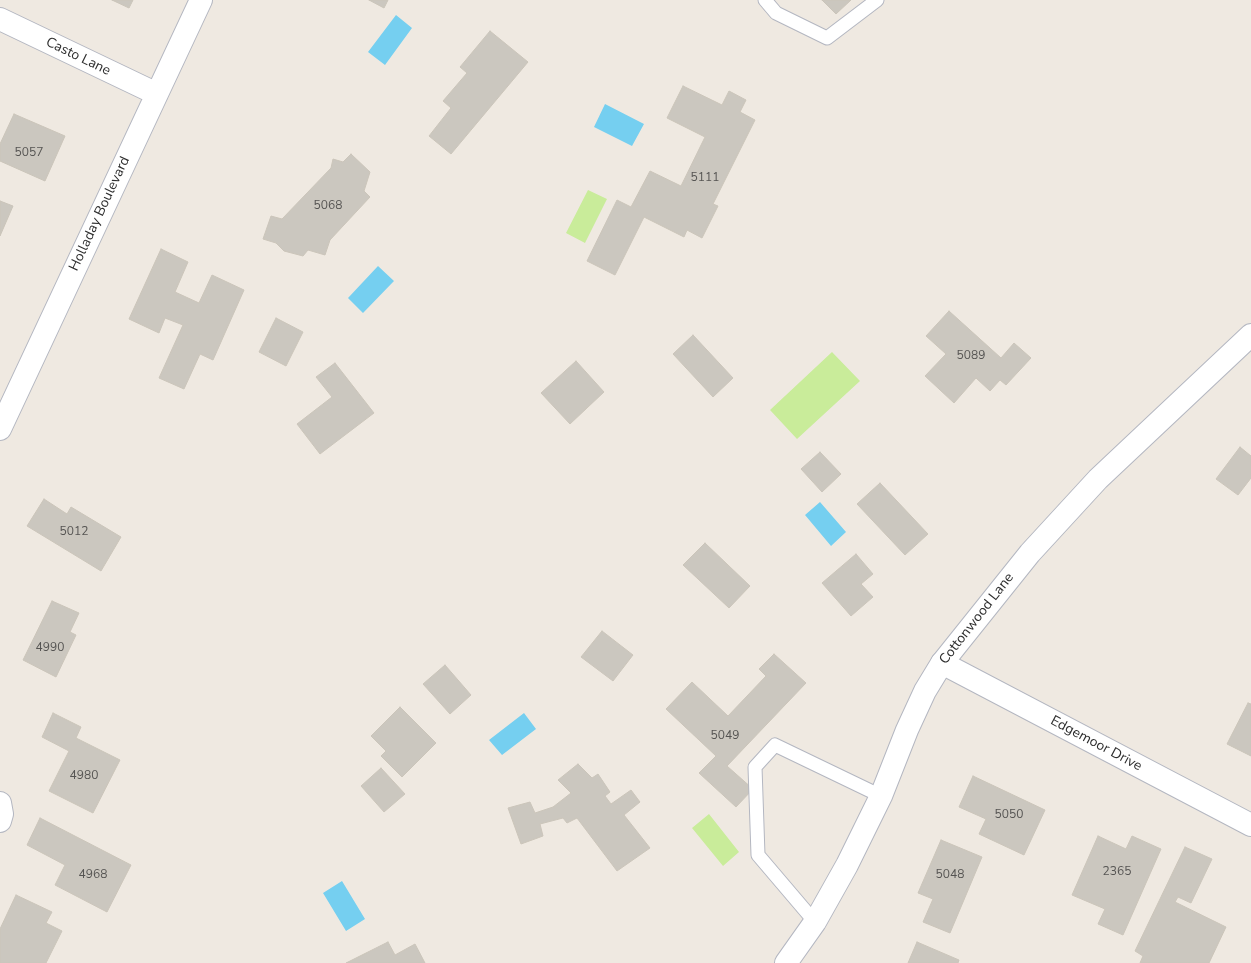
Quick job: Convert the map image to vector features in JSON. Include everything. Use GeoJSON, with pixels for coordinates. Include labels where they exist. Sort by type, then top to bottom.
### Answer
{"type":"FeatureCollection","features":[{"type":"Feature","properties":{"kind":"street","name":"Holladay Boulevard"},"geometry":{"type":"LineString","coordinates":[[0,429],[201,0]]}},
{"type":"Feature","properties":{"kind":"street","name":"Casto Lane"},"geometry":{"type":"LineString","coordinates":[[0,19],[157,94]]}},
{"type":"Feature","properties":{"kind":"street","name":"Cottonwood Lane"},"geometry":{"type":"LineString","coordinates":[[786,963],[815,922],[847,866],[881,796],[907,730],[925,691],[942,663],[1030,553],[1098,480],[1251,335]]}},
{"type":"Feature","properties":{"kind":"street","name":"Edgemoor Drive"},"geometry":{"type":"LineString","coordinates":[[942,663],[1251,825]]}},
{"type":"Feature","properties":{"kind":"street"},"geometry":{"type":"LineString","coordinates":[[0,803],[2,814],[0,821]]}},
{"type":"Feature","properties":{"kind":"lane"},"geometry":{"type":"LineString","coordinates":[[765,0],[776,13],[827,38],[877,0]]}},
{"type":"Feature","properties":{"kind":"lane"},"geometry":{"type":"LineString","coordinates":[[815,922],[758,855],[756,768],[775,745],[881,796]]}},
{"type":"Feature","properties":{"kind":"green space"},"geometry":{"type":"Polygon","coordinates":[[[588,190],[607,199],[585,243],[566,233],[588,190]]]}},
{"type":"Feature","properties":{"kind":"green space"},"geometry":{"type":"Polygon","coordinates":[[[832,352],[860,381],[797,439],[770,410],[832,352]]]}},
{"type":"Feature","properties":{"kind":"green space"},"geometry":{"type":"Polygon","coordinates":[[[709,814],[739,852],[723,866],[692,828],[709,814]]]}},
{"type":"Feature","properties":{"kind":"water"},"geometry":{"type":"Polygon","coordinates":[[[396,15],[412,28],[385,65],[368,52],[396,15]]]}},
{"type":"Feature","properties":{"kind":"water"},"geometry":{"type":"Polygon","coordinates":[[[605,104],[644,124],[632,146],[594,127],[605,104]]]}},
{"type":"Feature","properties":{"kind":"water"},"geometry":{"type":"Polygon","coordinates":[[[378,266],[394,281],[363,313],[348,298],[378,266]]]}},
{"type":"Feature","properties":{"kind":"water"},"geometry":{"type":"Polygon","coordinates":[[[820,502],[846,532],[831,546],[805,515],[820,502]]]}},
{"type":"Feature","properties":{"kind":"water"},"geometry":{"type":"Polygon","coordinates":[[[524,713],[536,729],[502,755],[489,740],[524,713]]]}},
{"type":"Feature","properties":{"kind":"water"},"geometry":{"type":"Polygon","coordinates":[[[342,881],[365,919],[346,931],[323,893],[342,881]]]}},
{"type":"Feature","properties":{"kind":"building"},"geometry":{"type":"Polygon","coordinates":[[[112,0],[133,0],[129,8],[112,0]]]}},
{"type":"Feature","properties":{"kind":"building"},"geometry":{"type":"Polygon","coordinates":[[[369,0],[388,0],[384,8],[369,0]]]}},
{"type":"Feature","properties":{"kind":"building"},"geometry":{"type":"Polygon","coordinates":[[[822,0],[851,0],[836,14],[822,0]]]}},
{"type":"Feature","properties":{"kind":"building"},"geometry":{"type":"Polygon","coordinates":[[[490,31],[528,62],[451,154],[429,136],[451,108],[443,101],[467,73],[460,67],[490,31]]]}},
{"type":"Feature","properties":{"kind":"building"},"geometry":{"type":"Polygon","coordinates":[[[683,86],[722,105],[729,91],[746,100],[740,112],[755,120],[713,204],[718,206],[702,238],[687,230],[684,237],[644,217],[615,275],[587,261],[617,200],[631,207],[650,171],[681,186],[705,137],[667,118],[683,86]]]}},
{"type":"Feature","properties":{"kind":"building"},"geometry":{"type":"Polygon","coordinates":[[[14,114],[65,136],[45,181],[0,161],[0,144],[14,114]]]}},
{"type":"Feature","properties":{"kind":"building"},"geometry":{"type":"Polygon","coordinates":[[[351,154],[370,172],[364,191],[370,197],[330,240],[325,255],[308,250],[303,256],[284,251],[276,243],[263,239],[271,216],[282,219],[331,168],[333,159],[343,162],[351,154]]]}},
{"type":"Feature","properties":{"kind":"building"},"geometry":{"type":"Polygon","coordinates":[[[0,201],[13,206],[0,236],[0,201]]]}},
{"type":"Feature","properties":{"kind":"building"},"geometry":{"type":"Polygon","coordinates":[[[161,249],[188,262],[175,292],[199,303],[212,275],[244,290],[213,360],[200,354],[184,389],[159,378],[183,325],[165,318],[159,333],[129,319],[161,249]]]}},
{"type":"Feature","properties":{"kind":"building"},"geometry":{"type":"Polygon","coordinates":[[[949,311],[1001,358],[1014,343],[1031,358],[1006,385],[1000,380],[990,391],[976,378],[954,403],[925,376],[946,354],[926,336],[949,311]]]}},
{"type":"Feature","properties":{"kind":"building"},"geometry":{"type":"Polygon","coordinates":[[[276,318],[303,332],[286,366],[259,352],[276,318]]]}},
{"type":"Feature","properties":{"kind":"building"},"geometry":{"type":"Polygon","coordinates":[[[693,335],[733,378],[713,397],[673,354],[693,335]]]}},
{"type":"Feature","properties":{"kind":"building"},"geometry":{"type":"Polygon","coordinates":[[[576,361],[604,392],[570,424],[541,393],[576,361]]]}},
{"type":"Feature","properties":{"kind":"building"},"geometry":{"type":"Polygon","coordinates":[[[335,363],[374,413],[320,454],[297,424],[332,397],[316,377],[335,363]]]}},
{"type":"Feature","properties":{"kind":"building"},"geometry":{"type":"Polygon","coordinates":[[[1240,447],[1251,456],[1251,478],[1238,495],[1216,479],[1240,447]]]}},
{"type":"Feature","properties":{"kind":"building"},"geometry":{"type":"Polygon","coordinates":[[[820,452],[841,474],[822,492],[801,469],[820,452]]]}},
{"type":"Feature","properties":{"kind":"building"},"geometry":{"type":"Polygon","coordinates":[[[880,483],[928,534],[905,555],[857,504],[880,483]]]}},
{"type":"Feature","properties":{"kind":"building"},"geometry":{"type":"Polygon","coordinates":[[[44,499],[67,514],[71,507],[121,537],[101,571],[27,526],[44,499]]]}},
{"type":"Feature","properties":{"kind":"building"},"geometry":{"type":"Polygon","coordinates":[[[705,543],[750,586],[729,608],[683,565],[705,543]]]}},
{"type":"Feature","properties":{"kind":"building"},"geometry":{"type":"Polygon","coordinates":[[[856,554],[873,574],[861,584],[873,597],[851,616],[822,583],[856,554]]]}},
{"type":"Feature","properties":{"kind":"building"},"geometry":{"type":"Polygon","coordinates":[[[52,601],[79,613],[70,632],[76,635],[56,677],[23,660],[52,601]]]}},
{"type":"Feature","properties":{"kind":"building"},"geometry":{"type":"Polygon","coordinates":[[[602,631],[633,655],[613,681],[581,657],[602,631]]]}},
{"type":"Feature","properties":{"kind":"building"},"geometry":{"type":"Polygon","coordinates":[[[774,654],[806,683],[727,766],[753,789],[736,807],[699,773],[716,756],[666,709],[692,682],[728,716],[766,676],[759,669],[774,654]]]}},
{"type":"Feature","properties":{"kind":"building"},"geometry":{"type":"Polygon","coordinates":[[[445,665],[471,695],[450,714],[423,684],[445,665]]]}},
{"type":"Feature","properties":{"kind":"building"},"geometry":{"type":"Polygon","coordinates":[[[1248,703],[1251,704],[1251,756],[1227,744],[1248,703]]]}},
{"type":"Feature","properties":{"kind":"building"},"geometry":{"type":"Polygon","coordinates":[[[400,707],[436,743],[402,777],[381,756],[386,751],[371,736],[400,707]]]}},
{"type":"Feature","properties":{"kind":"building"},"geometry":{"type":"Polygon","coordinates":[[[53,713],[81,727],[76,738],[120,760],[93,813],[49,791],[69,751],[42,737],[53,713]]]}},
{"type":"Feature","properties":{"kind":"building"},"geometry":{"type":"Polygon","coordinates":[[[578,764],[592,778],[598,774],[610,792],[605,796],[611,804],[631,790],[640,802],[624,815],[650,848],[617,871],[577,818],[567,823],[563,818],[540,824],[543,836],[521,844],[508,808],[530,802],[535,813],[553,807],[571,793],[558,780],[578,764]]]}},
{"type":"Feature","properties":{"kind":"building"},"geometry":{"type":"Polygon","coordinates":[[[381,768],[405,794],[384,812],[361,786],[381,768]]]}},
{"type":"Feature","properties":{"kind":"building"},"geometry":{"type":"Polygon","coordinates":[[[973,776],[1045,810],[1024,855],[979,834],[986,819],[959,807],[973,776]]]}},
{"type":"Feature","properties":{"kind":"building"},"geometry":{"type":"Polygon","coordinates":[[[40,818],[131,865],[107,912],[55,885],[65,865],[27,845],[40,818]]]}},
{"type":"Feature","properties":{"kind":"building"},"geometry":{"type":"Polygon","coordinates":[[[1098,836],[1126,849],[1132,836],[1161,849],[1123,935],[1098,924],[1105,909],[1072,895],[1098,836]]]}},
{"type":"Feature","properties":{"kind":"building"},"geometry":{"type":"Polygon","coordinates":[[[941,840],[982,857],[950,933],[923,922],[933,899],[918,893],[941,840]]]}},
{"type":"Feature","properties":{"kind":"building"},"geometry":{"type":"Polygon","coordinates":[[[1185,847],[1212,859],[1191,903],[1178,897],[1175,902],[1226,927],[1209,963],[1140,963],[1143,956],[1135,951],[1185,847]]]}},
{"type":"Feature","properties":{"kind":"building"},"geometry":{"type":"Polygon","coordinates":[[[16,895],[52,912],[46,923],[62,931],[46,963],[0,963],[0,929],[16,895]]]}},
{"type":"Feature","properties":{"kind":"building"},"geometry":{"type":"Polygon","coordinates":[[[388,942],[395,955],[415,944],[425,963],[346,963],[388,942]]]}},
{"type":"Feature","properties":{"kind":"building"},"geometry":{"type":"Polygon","coordinates":[[[917,942],[959,960],[958,963],[908,963],[917,942]]]}}]}
